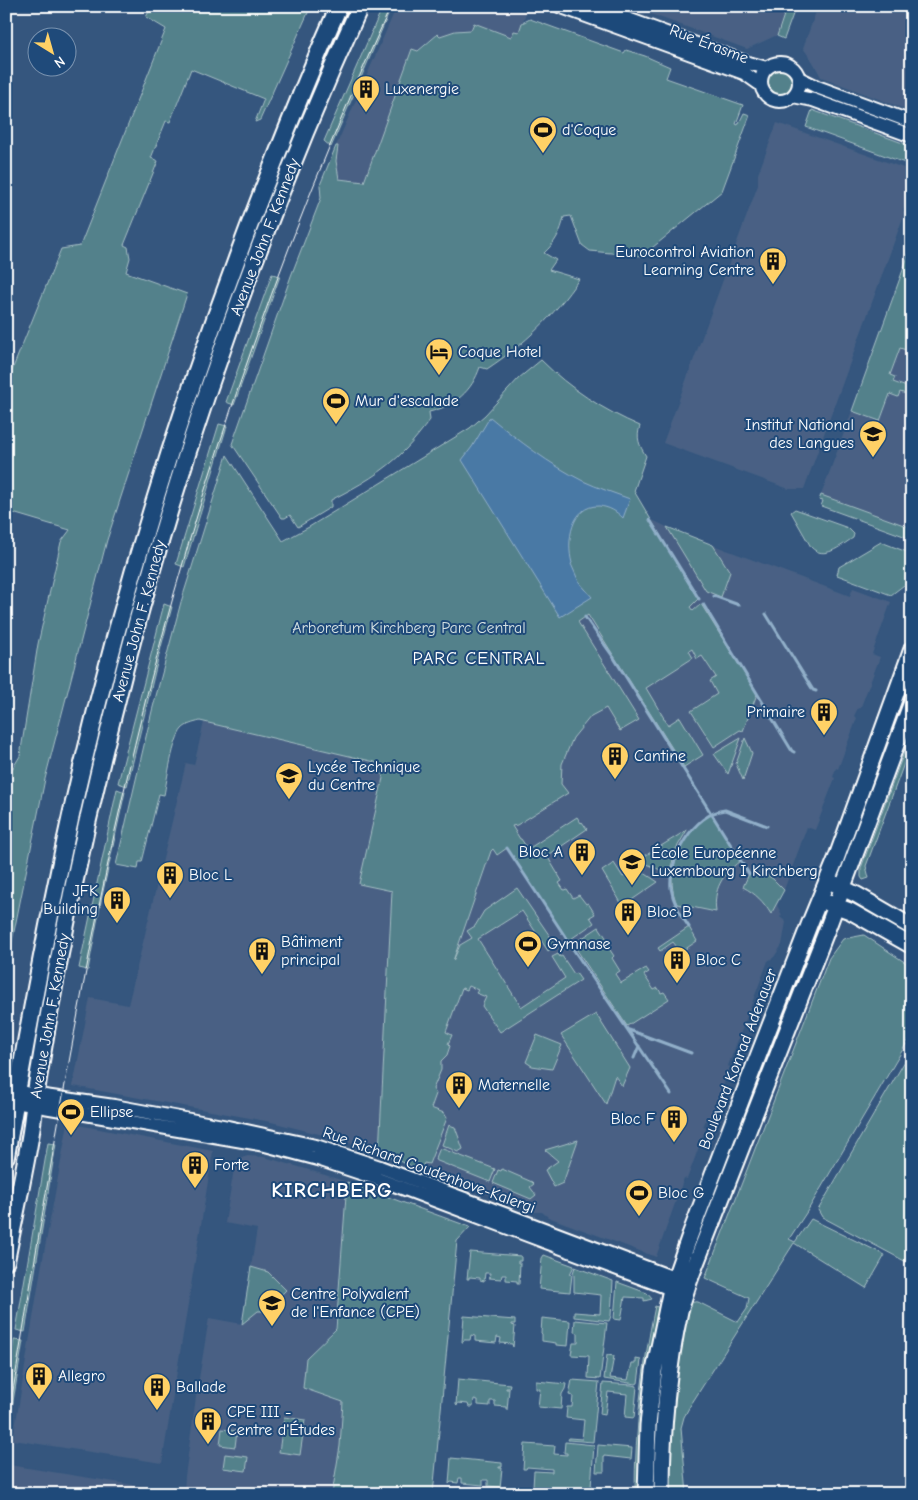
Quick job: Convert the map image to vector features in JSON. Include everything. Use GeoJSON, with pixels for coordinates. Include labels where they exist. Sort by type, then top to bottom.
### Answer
{"type":"FeatureCollection","features":[{"type":"Feature","properties":{"kind":"main road","name":"Avenue John F. Kennedy"},"geometry":{"type":"LineString","coordinates":[[6,1156],[55,890],[73,806],[129,585],[169,453],[214,319],[313,63],[339,6]]}},
{"type":"Feature","properties":{"kind":"main road","name":"Avenue John F. Kennedy"},"geometry":{"type":"LineString","coordinates":[[6,1261],[74,885],[97,781],[136,627],[182,466],[256,257],[360,6]]}},
{"type":"Feature","properties":{"kind":"main road","name":"Boulevard Konrad Adenauer"},"geometry":{"type":"LineString","coordinates":[[646,1494],[648,1425],[653,1380],[672,1284],[746,1086],[836,859],[912,649]]}},
{"type":"Feature","properties":{"kind":"main road"},"geometry":{"type":"LineString","coordinates":[[662,1494],[665,1407],[672,1350],[681,1309],[696,1263],[843,888],[912,702]]}},
{"type":"Feature","properties":{"kind":"main road"},"geometry":{"type":"LineString","coordinates":[[827,881],[912,927]]}},
{"type":"Feature","properties":{"kind":"main road"},"geometry":{"type":"LineString","coordinates":[[819,900],[850,911],[912,946]]}},
{"type":"Feature","properties":{"kind":"street","name":"Rue Érasme"},"geometry":{"type":"LineString","coordinates":[[558,6],[744,73],[762,85]]}},
{"type":"Feature","properties":{"kind":"street","name":"Rue Érasme"},"geometry":{"type":"LineString","coordinates":[[592,6],[748,63],[767,68]]}},
{"type":"Feature","properties":{"kind":"street","name":"Rue Érasme"},"geometry":{"type":"LineString","coordinates":[[912,122],[817,87],[799,78],[792,67],[786,64],[773,64],[767,68],[761,79],[766,94],[773,99],[787,99],[793,96],[812,100],[912,136]]}},
{"type":"Feature","properties":{"kind":"street"},"geometry":{"type":"LineString","coordinates":[[793,96],[799,85],[799,78]]}},
{"type":"Feature","properties":{"kind":"street","name":"Rue Richard Coudenhove-Kalergi"},"geometry":{"type":"LineString","coordinates":[[16,1097],[316,1146],[380,1167],[672,1284]]}},
{"type":"Feature","properties":{"kind":"shaded area"},"geometry":{"type":"Polygon","coordinates":[[[397,6],[522,6],[528,8],[519,32],[511,37],[474,24],[471,30],[455,31],[439,37],[438,34],[425,44],[418,51],[364,182],[339,179],[336,161],[338,147],[336,146],[397,6]]]}},
{"type":"Feature","properties":{"kind":"shaded area"},"geometry":{"type":"Polygon","coordinates":[[[629,6],[787,6],[777,36],[747,49],[629,6]]]}},
{"type":"Feature","properties":{"kind":"shaded area"},"geometry":{"type":"Polygon","coordinates":[[[818,6],[912,6],[912,112],[821,77],[803,48],[818,6]]]}},
{"type":"Feature","properties":{"kind":"shaded area"},"geometry":{"type":"Polygon","coordinates":[[[777,123],[912,171],[912,187],[903,211],[905,212],[804,489],[789,489],[663,443],[758,185],[758,174],[777,123]]]}},
{"type":"Feature","properties":{"kind":"shaded area"},"geometry":{"type":"Polygon","coordinates":[[[900,347],[912,352],[912,389],[893,382],[889,375],[900,347]]]}},
{"type":"Feature","properties":{"kind":"shaded area","name":"Institut National des Langues"},"geometry":{"type":"Polygon","coordinates":[[[900,392],[912,396],[912,528],[821,495],[852,411],[880,421],[890,394],[900,392]]]}},
{"type":"Feature","properties":{"kind":"shaded area"},"geometry":{"type":"Polygon","coordinates":[[[490,417],[546,460],[589,484],[630,499],[623,518],[606,507],[599,506],[590,507],[577,518],[571,535],[571,564],[579,582],[592,597],[560,617],[462,460],[490,417]]]}},
{"type":"Feature","properties":{"kind":"shaded area","name":"École Européenne Luxembourg I Kirchberg"},"geometry":{"type":"Polygon","coordinates":[[[650,519],[721,548],[850,596],[853,588],[891,602],[872,654],[880,657],[860,709],[858,708],[854,716],[857,718],[838,769],[836,768],[833,777],[835,778],[815,830],[807,827],[777,905],[782,915],[780,917],[786,922],[782,945],[774,957],[768,961],[728,1066],[730,1067],[711,1119],[707,1117],[703,1127],[706,1128],[687,1179],[684,1178],[656,1257],[548,1217],[542,1212],[534,1212],[386,1156],[491,851],[493,849],[496,855],[520,840],[511,826],[568,628],[603,606],[657,559],[650,519]]]}},
{"type":"Feature","properties":{"kind":"shaded area"},"geometry":{"type":"Polygon","coordinates":[[[204,722],[375,762],[381,771],[383,778],[359,884],[392,891],[379,1153],[335,1138],[271,1122],[73,1086],[90,998],[128,1005],[186,763],[194,765],[204,722]]]}},
{"type":"Feature","properties":{"kind":"shaded area"},"geometry":{"type":"Polygon","coordinates":[[[68,1123],[213,1151],[162,1463],[13,1440],[41,1269],[68,1123]]]}},
{"type":"Feature","properties":{"kind":"shaded area","name":"Centre Polyvalent de l'Enfance (CPE)"},"geometry":{"type":"Polygon","coordinates":[[[248,1156],[264,1157],[347,1182],[335,1329],[306,1358],[303,1388],[343,1402],[340,1446],[332,1494],[184,1494],[196,1397],[209,1318],[242,1324],[257,1229],[225,1223],[235,1163],[241,1158],[248,1156]]]}},
{"type":"Feature","properties":{"kind":"shaded area"},"geometry":{"type":"Polygon","coordinates":[[[9,1465],[146,1487],[156,1494],[6,1494],[6,1479],[9,1465]]]}},
{"type":"Feature","properties":{"kind":"green space"},"geometry":{"type":"Polygon","coordinates":[[[152,6],[311,6],[260,120],[255,122],[264,99],[191,69],[170,122],[166,121],[151,158],[158,161],[124,245],[128,247],[130,258],[126,272],[187,294],[107,540],[45,779],[6,971],[6,779],[20,756],[38,644],[61,542],[70,530],[6,511],[6,385],[61,249],[80,246],[166,29],[146,17],[152,6]]]}},
{"type":"Feature","properties":{"kind":"green space"},"geometry":{"type":"Polygon","coordinates":[[[383,6],[392,6],[331,147],[324,141],[383,6]]]}},
{"type":"Feature","properties":{"kind":"green space"},"geometry":{"type":"Polygon","coordinates":[[[787,6],[796,6],[784,39],[777,36],[787,6]]]}},
{"type":"Feature","properties":{"kind":"green space"},"geometry":{"type":"Polygon","coordinates":[[[530,19],[624,53],[626,50],[645,56],[670,67],[666,78],[743,105],[736,124],[738,125],[744,113],[750,115],[722,191],[642,256],[590,251],[582,245],[571,216],[564,217],[557,237],[544,253],[556,260],[549,270],[579,279],[549,317],[526,339],[487,369],[480,367],[477,376],[461,396],[447,406],[429,412],[430,420],[397,458],[361,484],[331,500],[331,507],[298,527],[290,515],[282,518],[232,444],[291,276],[321,198],[320,185],[336,146],[338,146],[336,161],[339,179],[364,182],[412,49],[418,51],[438,34],[440,36],[455,31],[471,30],[474,23],[511,37],[514,31],[519,32],[522,23],[530,19]]]}},
{"type":"Feature","properties":{"kind":"green space"},"geometry":{"type":"Polygon","coordinates":[[[780,69],[789,73],[793,82],[789,91],[780,95],[771,91],[767,82],[771,73],[780,69]]]}},
{"type":"Feature","properties":{"kind":"green space"},"geometry":{"type":"Polygon","coordinates":[[[812,110],[911,146],[905,163],[806,127],[812,110]]]}},
{"type":"Feature","properties":{"kind":"green space"},"geometry":{"type":"Polygon","coordinates":[[[912,245],[912,352],[900,348],[890,375],[895,377],[893,382],[912,389],[912,396],[900,392],[898,397],[890,394],[880,421],[852,411],[912,245]]]}},
{"type":"Feature","properties":{"kind":"green space"},"geometry":{"type":"Polygon","coordinates":[[[272,274],[280,276],[234,405],[226,402],[272,274]]]}},
{"type":"Feature","properties":{"kind":"green space","name":"Arboretum Kirchberg Parc Central"},"geometry":{"type":"Polygon","coordinates":[[[541,360],[552,371],[588,398],[640,426],[639,441],[646,456],[634,491],[698,599],[690,607],[693,611],[701,604],[757,694],[743,731],[740,730],[714,747],[691,711],[717,694],[710,681],[716,677],[702,656],[697,659],[692,649],[689,651],[693,658],[646,688],[668,725],[680,717],[703,755],[684,767],[588,615],[578,622],[639,720],[620,731],[606,708],[591,716],[573,738],[562,764],[561,784],[568,793],[517,825],[512,826],[528,849],[577,817],[582,822],[587,829],[547,856],[562,881],[559,883],[564,890],[567,889],[573,898],[579,895],[586,904],[588,903],[595,914],[590,917],[594,923],[568,941],[507,848],[497,855],[493,849],[453,961],[460,945],[472,938],[467,931],[475,926],[484,911],[517,888],[556,945],[548,951],[522,911],[478,939],[521,1007],[565,978],[552,957],[558,954],[560,957],[562,956],[574,974],[576,973],[581,980],[500,1032],[482,1006],[486,997],[476,993],[478,990],[469,986],[467,990],[462,988],[446,1032],[452,1035],[448,1044],[450,1046],[447,1055],[441,1061],[441,1070],[433,1089],[436,1094],[431,1108],[444,1113],[447,1118],[429,1164],[424,1163],[421,1170],[379,1153],[392,891],[359,884],[383,778],[375,762],[200,721],[190,724],[182,729],[176,741],[164,795],[159,794],[142,862],[139,862],[138,869],[116,865],[152,711],[181,602],[227,455],[283,541],[470,428],[485,415],[519,378],[541,360]]]}},
{"type":"Feature","properties":{"kind":"green space"},"geometry":{"type":"Polygon","coordinates":[[[219,424],[227,426],[184,567],[176,564],[219,424]]]}},
{"type":"Feature","properties":{"kind":"green space"},"geometry":{"type":"Polygon","coordinates":[[[821,495],[912,528],[912,539],[821,506],[823,501],[819,500],[821,495]]]}},
{"type":"Feature","properties":{"kind":"green space"},"geometry":{"type":"Polygon","coordinates":[[[795,509],[848,528],[854,534],[853,538],[832,551],[821,553],[816,551],[811,547],[791,512],[795,509]]]}},
{"type":"Feature","properties":{"kind":"green space"},"geometry":{"type":"Polygon","coordinates":[[[667,527],[713,545],[730,572],[721,597],[706,591],[667,527]]]}},
{"type":"Feature","properties":{"kind":"green space"},"geometry":{"type":"Polygon","coordinates":[[[881,542],[912,554],[912,579],[891,595],[837,575],[839,567],[881,542]]]}},
{"type":"Feature","properties":{"kind":"green space"},"geometry":{"type":"Polygon","coordinates":[[[164,604],[172,607],[127,786],[118,783],[164,604]]]}},
{"type":"Feature","properties":{"kind":"green space"},"geometry":{"type":"Polygon","coordinates":[[[912,731],[912,742],[866,866],[869,878],[863,880],[861,868],[912,731]]]}},
{"type":"Feature","properties":{"kind":"green space"},"geometry":{"type":"Polygon","coordinates":[[[741,738],[728,774],[714,754],[741,738]]]}},
{"type":"Feature","properties":{"kind":"green space"},"geometry":{"type":"Polygon","coordinates":[[[745,738],[752,753],[743,780],[736,764],[745,738]]]}},
{"type":"Feature","properties":{"kind":"green space"},"geometry":{"type":"Polygon","coordinates":[[[117,789],[125,792],[88,970],[79,968],[117,789]]]}},
{"type":"Feature","properties":{"kind":"green space"},"geometry":{"type":"Polygon","coordinates":[[[711,814],[740,861],[720,883],[716,896],[716,912],[677,904],[672,885],[676,855],[694,827],[711,814]]]}},
{"type":"Feature","properties":{"kind":"green space"},"geometry":{"type":"Polygon","coordinates":[[[687,830],[676,849],[669,874],[647,864],[643,857],[687,830]]]}},
{"type":"Feature","properties":{"kind":"green space"},"geometry":{"type":"Polygon","coordinates":[[[614,863],[623,877],[638,869],[658,882],[623,906],[602,871],[614,863]]]}},
{"type":"Feature","properties":{"kind":"green space"},"geometry":{"type":"Polygon","coordinates":[[[764,873],[784,890],[771,914],[759,898],[743,887],[749,874],[764,873]]]}},
{"type":"Feature","properties":{"kind":"green space"},"geometry":{"type":"Polygon","coordinates":[[[599,927],[611,945],[608,947],[620,971],[615,974],[621,983],[646,968],[649,972],[644,975],[654,990],[658,988],[669,999],[627,1026],[573,944],[599,927]]]}},
{"type":"Feature","properties":{"kind":"green space"},"geometry":{"type":"Polygon","coordinates":[[[689,927],[697,941],[681,952],[673,942],[660,951],[658,948],[689,927]]]}},
{"type":"Feature","properties":{"kind":"green space"},"geometry":{"type":"Polygon","coordinates":[[[864,935],[912,967],[912,1034],[789,1239],[795,1242],[811,1219],[885,1255],[866,1288],[794,1243],[684,1417],[681,1428],[687,1494],[667,1494],[670,1407],[687,1311],[689,1311],[692,1303],[698,1302],[738,1322],[747,1309],[749,1298],[705,1278],[829,958],[843,939],[864,935]]]}},
{"type":"Feature","properties":{"kind":"green space"},"geometry":{"type":"Polygon","coordinates":[[[596,1014],[630,1068],[622,1086],[615,1076],[606,1104],[561,1035],[596,1014]]]}},
{"type":"Feature","properties":{"kind":"green space"},"geometry":{"type":"Polygon","coordinates":[[[537,1035],[562,1045],[552,1069],[532,1066],[526,1062],[537,1035]]]}},
{"type":"Feature","properties":{"kind":"green space"},"geometry":{"type":"Polygon","coordinates":[[[912,1049],[912,1265],[822,1217],[818,1210],[912,1049]]]}},
{"type":"Feature","properties":{"kind":"green space"},"geometry":{"type":"Polygon","coordinates":[[[449,1125],[455,1127],[463,1149],[458,1152],[442,1145],[449,1125]]]}},
{"type":"Feature","properties":{"kind":"green space"},"geometry":{"type":"Polygon","coordinates":[[[578,1140],[563,1183],[554,1187],[545,1170],[558,1161],[545,1150],[578,1140]]]}},
{"type":"Feature","properties":{"kind":"green space"},"geometry":{"type":"Polygon","coordinates":[[[48,1143],[56,1144],[25,1332],[16,1330],[48,1143]]]}},
{"type":"Feature","properties":{"kind":"green space"},"geometry":{"type":"Polygon","coordinates":[[[440,1148],[495,1169],[490,1182],[435,1160],[440,1148]]]}},
{"type":"Feature","properties":{"kind":"green space"},"geometry":{"type":"Polygon","coordinates":[[[502,1169],[532,1182],[534,1184],[530,1187],[536,1195],[531,1199],[493,1183],[498,1170],[501,1171],[502,1169]]]}},
{"type":"Feature","properties":{"kind":"green space"},"geometry":{"type":"Polygon","coordinates":[[[347,1182],[470,1227],[457,1241],[433,1494],[332,1494],[340,1446],[343,1402],[303,1388],[306,1358],[336,1329],[347,1182]]]}},
{"type":"Feature","properties":{"kind":"green space"},"geometry":{"type":"Polygon","coordinates":[[[470,1252],[521,1256],[521,1261],[518,1261],[520,1263],[519,1284],[517,1284],[517,1281],[506,1280],[506,1275],[502,1275],[501,1279],[489,1278],[490,1273],[485,1273],[484,1281],[480,1280],[480,1278],[469,1277],[467,1279],[470,1252]]]}},
{"type":"Feature","properties":{"kind":"green space"},"geometry":{"type":"Polygon","coordinates":[[[544,1255],[574,1266],[570,1274],[572,1275],[570,1292],[539,1289],[542,1258],[544,1255]]]}},
{"type":"Feature","properties":{"kind":"green space"},"geometry":{"type":"Polygon","coordinates":[[[251,1267],[268,1272],[286,1290],[265,1311],[258,1311],[242,1324],[251,1267]]]}},
{"type":"Feature","properties":{"kind":"green space"},"geometry":{"type":"Polygon","coordinates":[[[575,1267],[613,1281],[609,1321],[574,1317],[574,1312],[600,1314],[601,1295],[574,1292],[573,1273],[575,1267]]]}},
{"type":"Feature","properties":{"kind":"green space"},"geometry":{"type":"Polygon","coordinates":[[[617,1282],[647,1293],[652,1299],[644,1301],[644,1298],[625,1297],[621,1320],[614,1319],[617,1282]]]}},
{"type":"Feature","properties":{"kind":"green space"},"geometry":{"type":"Polygon","coordinates":[[[655,1306],[662,1309],[641,1494],[635,1494],[636,1446],[640,1399],[655,1306]]]}},
{"type":"Feature","properties":{"kind":"green space"},"geometry":{"type":"Polygon","coordinates":[[[464,1316],[515,1320],[515,1324],[512,1324],[515,1326],[513,1347],[512,1344],[500,1343],[501,1338],[497,1337],[496,1343],[475,1341],[475,1336],[471,1335],[470,1340],[462,1342],[464,1316]]]}},
{"type":"Feature","properties":{"kind":"green space"},"geometry":{"type":"Polygon","coordinates":[[[542,1318],[570,1321],[568,1346],[542,1341],[542,1318]]]}},
{"type":"Feature","properties":{"kind":"green space"},"geometry":{"type":"Polygon","coordinates":[[[575,1320],[607,1323],[600,1379],[588,1378],[589,1356],[571,1355],[573,1343],[578,1343],[578,1333],[574,1332],[575,1320]]]}},
{"type":"Feature","properties":{"kind":"green space"},"geometry":{"type":"Polygon","coordinates":[[[14,1340],[23,1341],[7,1438],[6,1387],[14,1340]]]}},
{"type":"Feature","properties":{"kind":"green space"},"geometry":{"type":"Polygon","coordinates":[[[607,1355],[614,1356],[610,1378],[628,1380],[632,1363],[636,1363],[636,1359],[641,1360],[638,1383],[604,1379],[607,1355]]]}},
{"type":"Feature","properties":{"kind":"green space"},"geometry":{"type":"Polygon","coordinates":[[[458,1379],[510,1384],[509,1388],[506,1388],[509,1389],[507,1410],[506,1407],[495,1406],[495,1401],[490,1401],[490,1406],[478,1405],[478,1400],[474,1399],[473,1407],[469,1407],[468,1404],[458,1403],[457,1406],[458,1379]]]}},
{"type":"Feature","properties":{"kind":"green space"},"geometry":{"type":"Polygon","coordinates":[[[572,1380],[599,1382],[593,1442],[568,1440],[569,1438],[582,1439],[584,1420],[566,1418],[567,1407],[572,1407],[573,1396],[569,1395],[572,1380]]]}},
{"type":"Feature","properties":{"kind":"green space"},"geometry":{"type":"Polygon","coordinates":[[[536,1381],[566,1384],[562,1394],[561,1409],[538,1407],[540,1389],[536,1389],[536,1381]]]}},
{"type":"Feature","properties":{"kind":"green space"},"geometry":{"type":"Polygon","coordinates":[[[603,1383],[637,1386],[634,1418],[625,1417],[627,1394],[608,1392],[605,1415],[600,1414],[603,1383]]]}},
{"type":"Feature","properties":{"kind":"green space"},"geometry":{"type":"Polygon","coordinates":[[[284,1417],[305,1420],[300,1455],[279,1452],[284,1417]]]}},
{"type":"Feature","properties":{"kind":"green space"},"geometry":{"type":"Polygon","coordinates":[[[222,1429],[237,1431],[235,1447],[220,1445],[222,1429]]]}},
{"type":"Feature","properties":{"kind":"green space"},"geometry":{"type":"Polygon","coordinates":[[[565,1442],[594,1445],[592,1494],[562,1494],[562,1489],[551,1488],[550,1494],[521,1494],[521,1492],[529,1493],[530,1487],[533,1487],[534,1471],[552,1472],[552,1469],[527,1467],[523,1469],[525,1444],[555,1446],[554,1454],[567,1455],[567,1453],[564,1453],[565,1442]]]}},
{"type":"Feature","properties":{"kind":"green space"},"geometry":{"type":"Polygon","coordinates":[[[598,1445],[632,1448],[631,1459],[604,1456],[604,1472],[596,1472],[598,1445]]]}},
{"type":"Feature","properties":{"kind":"green space"},"geometry":{"type":"Polygon","coordinates":[[[225,1454],[248,1457],[246,1471],[223,1468],[225,1454]]]}},
{"type":"Feature","properties":{"kind":"green space"},"geometry":{"type":"Polygon","coordinates":[[[451,1458],[502,1463],[502,1467],[499,1467],[502,1468],[500,1488],[488,1486],[488,1480],[483,1480],[483,1485],[462,1483],[462,1478],[459,1478],[458,1483],[451,1482],[449,1484],[451,1458]]]}},
{"type":"Feature","properties":{"kind":"waterway"},"geometry":{"type":"LineString","coordinates":[[650,520],[699,599]]}},
{"type":"Feature","properties":{"kind":"waterway"},"geometry":{"type":"LineString","coordinates":[[714,596],[739,605]]}},
{"type":"Feature","properties":{"kind":"waterway"},"geometry":{"type":"LineString","coordinates":[[703,604],[794,752]]}},
{"type":"Feature","properties":{"kind":"waterway"},"geometry":{"type":"LineString","coordinates":[[766,614],[813,690],[816,691]]}},
{"type":"Feature","properties":{"kind":"waterway"},"geometry":{"type":"LineString","coordinates":[[585,617],[614,658],[749,874]]}},
{"type":"Feature","properties":{"kind":"waterway"},"geometry":{"type":"LineString","coordinates":[[689,927],[680,914],[671,888],[674,864],[685,839],[703,819],[725,810],[767,826]]}},
{"type":"Feature","properties":{"kind":"waterway"},"geometry":{"type":"LineString","coordinates":[[507,848],[568,941]]}},
{"type":"Feature","properties":{"kind":"waterway"},"geometry":{"type":"LineString","coordinates":[[571,946],[671,1094]]}},
{"type":"Feature","properties":{"kind":"waterway"},"geometry":{"type":"LineString","coordinates":[[629,1030],[691,1053]]}},
{"type":"Feature","properties":{"kind":"waterway"},"geometry":{"type":"LineString","coordinates":[[634,1058],[639,1046]]}},
{"type":"Feature","properties":{"kind":"tram line"},"geometry":{"type":"LineString","coordinates":[[6,1432],[60,1112],[90,953],[123,795],[174,593],[236,393],[271,295],[309,197],[391,6]]}},
{"type":"Feature","properties":{"kind":"place","name":"Luxenergie"},"geometry":{"type":"Point","coordinates":[366,113]}},
{"type":"Feature","properties":{"kind":"place","name":"d'Coque"},"geometry":{"type":"Point","coordinates":[543,154]}},
{"type":"Feature","properties":{"kind":"place","name":"Eurocontrol Aviation Learning Centre"},"geometry":{"type":"Point","coordinates":[773,285]}},
{"type":"Feature","properties":{"kind":"place","name":"Coque Hotel"},"geometry":{"type":"Point","coordinates":[439,376]}},
{"type":"Feature","properties":{"kind":"place","name":"Mur d'escalade"},"geometry":{"type":"Point","coordinates":[336,425]}},
{"type":"Feature","properties":{"kind":"place","name":"Institut National des Langues"},"geometry":{"type":"Point","coordinates":[873,458]}},
{"type":"Feature","properties":{"kind":"place","name":"Primaire"},"geometry":{"type":"Point","coordinates":[824,736]}},
{"type":"Feature","properties":{"kind":"place","name":"Cantine"},"geometry":{"type":"Point","coordinates":[615,780]}},
{"type":"Feature","properties":{"kind":"place","name":"Lycée Technique du Centre"},"geometry":{"type":"Point","coordinates":[289,800]}},
{"type":"Feature","properties":{"kind":"place","name":"Bloc A"},"geometry":{"type":"Point","coordinates":[582,876]}},
{"type":"Feature","properties":{"kind":"place","name":"École Européenne Luxembourg I Kirchberg"},"geometry":{"type":"Point","coordinates":[632,886]}},
{"type":"Feature","properties":{"kind":"place","name":"Bloc L"},"geometry":{"type":"Point","coordinates":[170,899]}},
{"type":"Feature","properties":{"kind":"place","name":"JFK Building"},"geometry":{"type":"Point","coordinates":[117,924]}},
{"type":"Feature","properties":{"kind":"place","name":"Bloc B"},"geometry":{"type":"Point","coordinates":[628,936]}},
{"type":"Feature","properties":{"kind":"place","name":"Gymnase"},"geometry":{"type":"Point","coordinates":[528,968]}},
{"type":"Feature","properties":{"kind":"place","name":"Bâtiment principal"},"geometry":{"type":"Point","coordinates":[262,975]}},
{"type":"Feature","properties":{"kind":"place","name":"Bloc C"},"geometry":{"type":"Point","coordinates":[677,984]}},
{"type":"Feature","properties":{"kind":"place","name":"Maternelle"},"geometry":{"type":"Point","coordinates":[459,1109]}},
{"type":"Feature","properties":{"kind":"place","name":"Ellipse"},"geometry":{"type":"Point","coordinates":[71,1136]}},
{"type":"Feature","properties":{"kind":"place","name":"Bloc F"},"geometry":{"type":"Point","coordinates":[674,1143]}},
{"type":"Feature","properties":{"kind":"place","name":"Forte"},"geometry":{"type":"Point","coordinates":[195,1189]}},
{"type":"Feature","properties":{"kind":"place","name":"Bloc G"},"geometry":{"type":"Point","coordinates":[639,1217]}},
{"type":"Feature","properties":{"kind":"place","name":"Centre Polyvalent de l'Enfance (CPE)"},"geometry":{"type":"Point","coordinates":[272,1327]}},
{"type":"Feature","properties":{"kind":"place","name":"Allegro"},"geometry":{"type":"Point","coordinates":[39,1400]}},
{"type":"Feature","properties":{"kind":"place","name":"Ballade"},"geometry":{"type":"Point","coordinates":[157,1411]}},
{"type":"Feature","properties":{"kind":"place","name":"CPE III - Centre d'Études"},"geometry":{"type":"Point","coordinates":[208,1445]}},
{"type":"Feature","properties":{"kind":"district","name":"PARC CENTRAL"},"geometry":{"type":"Point","coordinates":[479,658]}},
{"type":"Feature","properties":{"kind":"district","name":"KIRCHBERG"},"geometry":{"type":"Point","coordinates":[332,1190]}}]}
